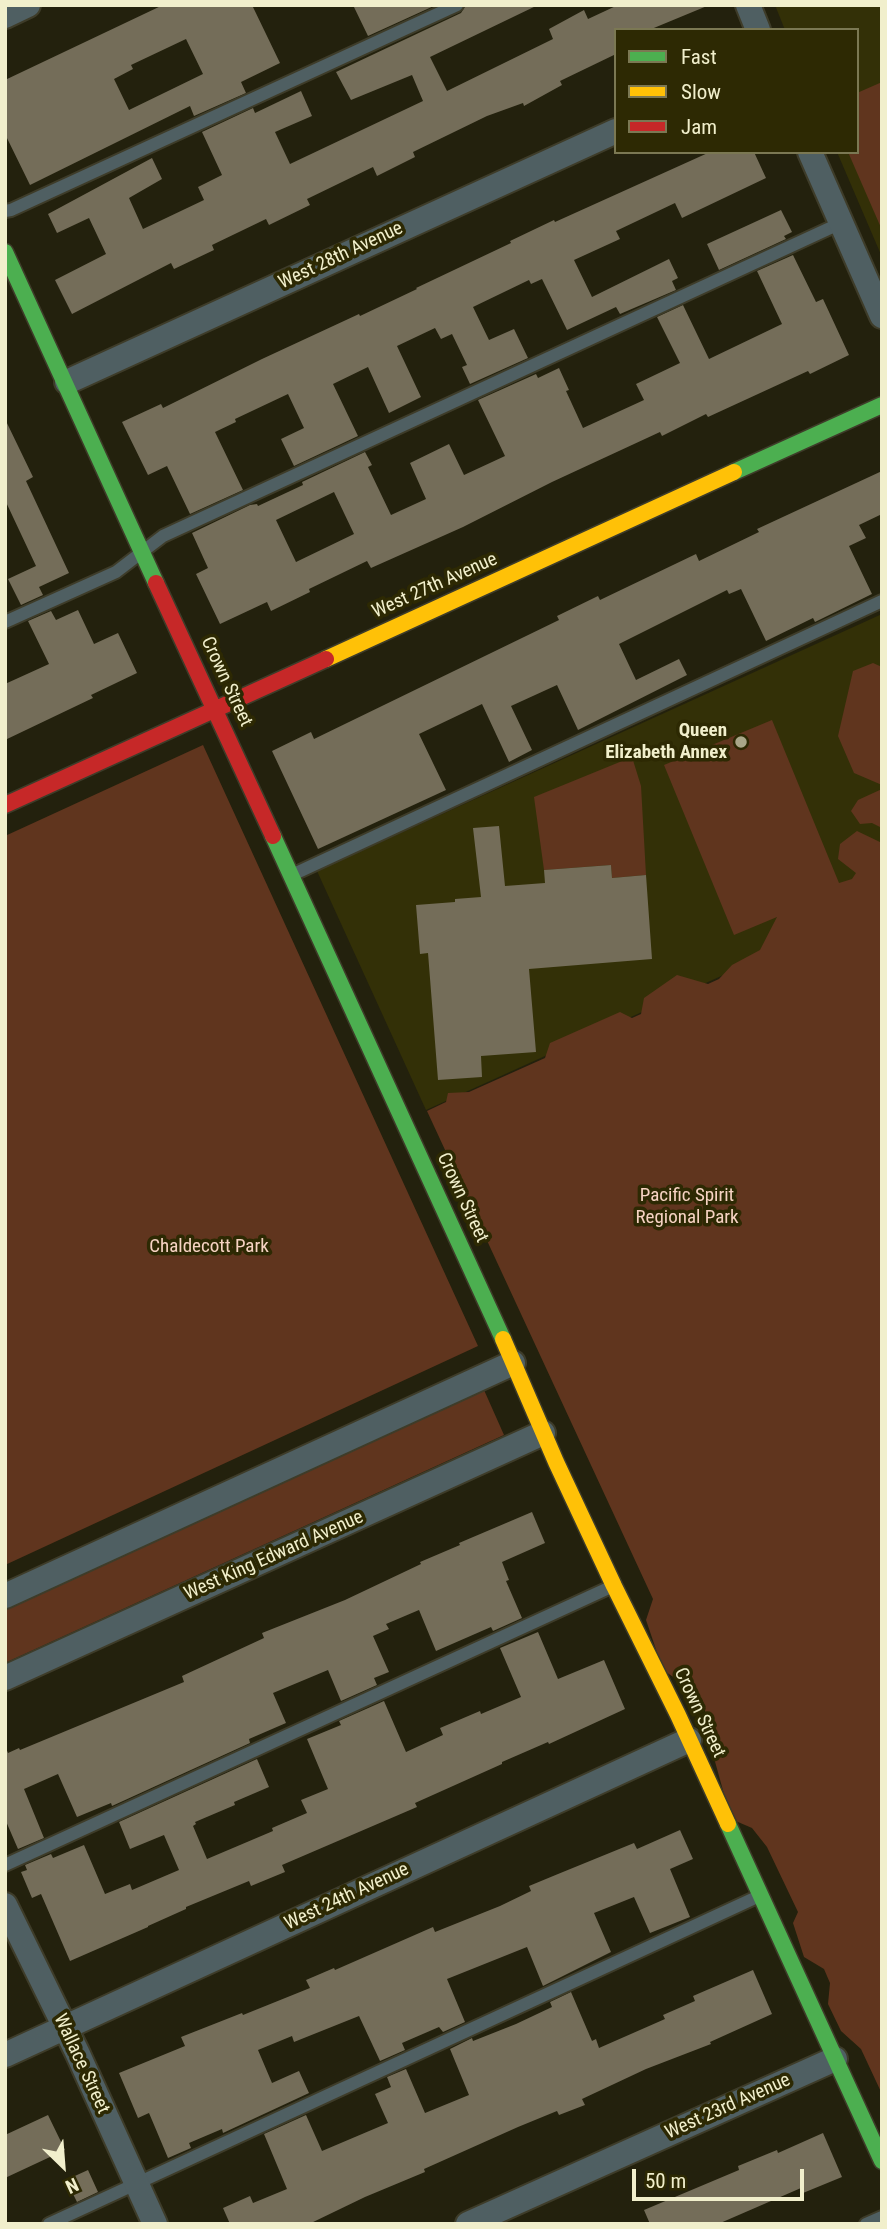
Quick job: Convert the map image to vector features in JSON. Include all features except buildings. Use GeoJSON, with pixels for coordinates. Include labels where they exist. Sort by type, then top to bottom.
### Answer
{"type":"FeatureCollection","features":[{"type":"Feature","properties":{"kind":"street"},"geometry":{"type":"LineString","coordinates":[[5,16],[28,5]]}},
{"type":"Feature","properties":{"kind":"street"},"geometry":{"type":"LineString","coordinates":[[748,5],[757,28]]}},
{"type":"Feature","properties":{"kind":"street","name":"West 28th Avenue"},"geometry":{"type":"LineString","coordinates":[[66,382],[614,132]]}},
{"type":"Feature","properties":{"kind":"street"},"geometry":{"type":"LineString","coordinates":[[811,154],[882,316]]}},
{"type":"Feature","properties":{"kind":"street","name":"Crown Street"},"geometry":{"type":"LineString","coordinates":[[5,252],[543,1433],[689,1740],[882,2161]]}},
{"type":"Feature","properties":{"kind":"street","name":"West 27th Avenue"},"geometry":{"type":"LineString","coordinates":[[5,805],[882,405]]}},
{"type":"Feature","properties":{"kind":"street"},"geometry":{"type":"LineString","coordinates":[[5,1596],[513,1363]]}},
{"type":"Feature","properties":{"kind":"street","name":"West King Edward Avenue"},"geometry":{"type":"LineString","coordinates":[[5,1678],[543,1433]]}},
{"type":"Feature","properties":{"kind":"street","name":"West 24th Avenue"},"geometry":{"type":"LineString","coordinates":[[5,2055],[689,1740]]}},
{"type":"Feature","properties":{"kind":"street","name":"Wallace Street"},"geometry":{"type":"LineString","coordinates":[[5,1905],[155,2224]]}},
{"type":"Feature","properties":{"kind":"street","name":"West 23rd Avenue"},"geometry":{"type":"LineString","coordinates":[[468,2224],[835,2059]]}},
{"type":"Feature","properties":{"kind":"lane"},"geometry":{"type":"LineString","coordinates":[[5,211],[457,5]]}},
{"type":"Feature","properties":{"kind":"lane"},"geometry":{"type":"LineString","coordinates":[[5,622],[116,572],[163,536],[841,223]]}},
{"type":"Feature","properties":{"kind":"lane"},"geometry":{"type":"LineString","coordinates":[[290,876],[882,601]]}},
{"type":"Feature","properties":{"kind":"lane"},"geometry":{"type":"LineString","coordinates":[[5,1865],[614,1586]]}},
{"type":"Feature","properties":{"kind":"lane"},"geometry":{"type":"LineString","coordinates":[[49,2224],[761,1895]]}},
{"type":"Feature","properties":{"kind":"lane"},"geometry":{"type":"LineString","coordinates":[[866,2224],[882,2217]]}},
{"type":"Feature","properties":{"kind":"shaded area"},"geometry":{"type":"Polygon","coordinates":[[[775,5],[882,5],[882,257],[838,154],[859,154],[859,28],[784,28],[775,5]]]}},
{"type":"Feature","properties":{"kind":"shaded area","name":"Queen Elizabeth Annex"},"geometry":{"type":"Polygon","coordinates":[[[882,614],[882,903],[426,1110],[317,871],[882,614]]]}},
{"type":"Feature","properties":{"kind":"green space"},"geometry":{"type":"Polygon","coordinates":[[[882,82],[882,230],[849,154],[859,154],[859,92],[882,82]]]}},
{"type":"Feature","properties":{"kind":"green space"},"geometry":{"type":"Polygon","coordinates":[[[873,663],[882,667],[882,785],[854,773],[838,736],[853,671],[873,663]]]}},
{"type":"Feature","properties":{"kind":"green space","name":"Pacific Spirit Regional Park"},"geometry":{"type":"Polygon","coordinates":[[[772,720],[839,883],[852,879],[856,873],[838,859],[840,844],[857,831],[882,843],[882,2094],[861,2049],[841,2031],[828,2004],[830,1983],[824,1969],[804,1957],[793,1923],[798,1912],[767,1847],[752,1828],[731,1819],[714,1758],[720,1745],[697,1693],[663,1670],[646,1620],[653,1599],[427,1111],[446,1102],[448,1093],[469,1092],[545,1058],[550,1043],[620,1012],[632,1018],[641,1014],[644,998],[677,975],[708,984],[719,979],[732,965],[760,950],[777,917],[734,935],[664,765],[772,720]]]}},
{"type":"Feature","properties":{"kind":"green space","name":"Chaldecott Park"},"geometry":{"type":"Polygon","coordinates":[[[203,745],[478,1346],[5,1565],[5,836],[203,745]]]}},
{"type":"Feature","properties":{"kind":"green space"},"geometry":{"type":"Polygon","coordinates":[[[632,757],[641,786],[646,875],[612,878],[611,865],[544,870],[534,797],[632,757]]]}},
{"type":"Feature","properties":{"kind":"green space"},"geometry":{"type":"Polygon","coordinates":[[[882,789],[882,828],[872,823],[860,824],[851,811],[858,800],[882,789]]]}},
{"type":"Feature","properties":{"kind":"green space"},"geometry":{"type":"Polygon","coordinates":[[[484,1390],[504,1435],[5,1663],[5,1609],[484,1390]]]}},
{"type":"Feature","properties":{"kind":"traffic: fast"},"geometry":{"type":"LineString","coordinates":[[5,252],[156,583]]}},
{"type":"Feature","properties":{"kind":"traffic: fast"},"geometry":{"type":"LineString","coordinates":[[734,472],[882,405]]}},
{"type":"Feature","properties":{"kind":"traffic: fast"},"geometry":{"type":"LineString","coordinates":[[273,836],[503,1339]]}},
{"type":"Feature","properties":{"kind":"traffic: fast"},"geometry":{"type":"LineString","coordinates":[[728,1824],[882,2161]]}},
{"type":"Feature","properties":{"kind":"traffic: slow"},"geometry":{"type":"LineString","coordinates":[[326,659],[734,472]]}},
{"type":"Feature","properties":{"kind":"traffic: slow"},"geometry":{"type":"LineString","coordinates":[[503,1339],[556,1462],[728,1824]]}},
{"type":"Feature","properties":{"kind":"traffic: jam"},"geometry":{"type":"LineString","coordinates":[[156,583],[273,836]]}},
{"type":"Feature","properties":{"kind":"traffic: jam"},"geometry":{"type":"LineString","coordinates":[[5,805],[326,659]]}},
{"type":"Feature","properties":{"kind":"place","name":"Queen Elizabeth Annex"},"geometry":{"type":"Point","coordinates":[741,742]}}]}
